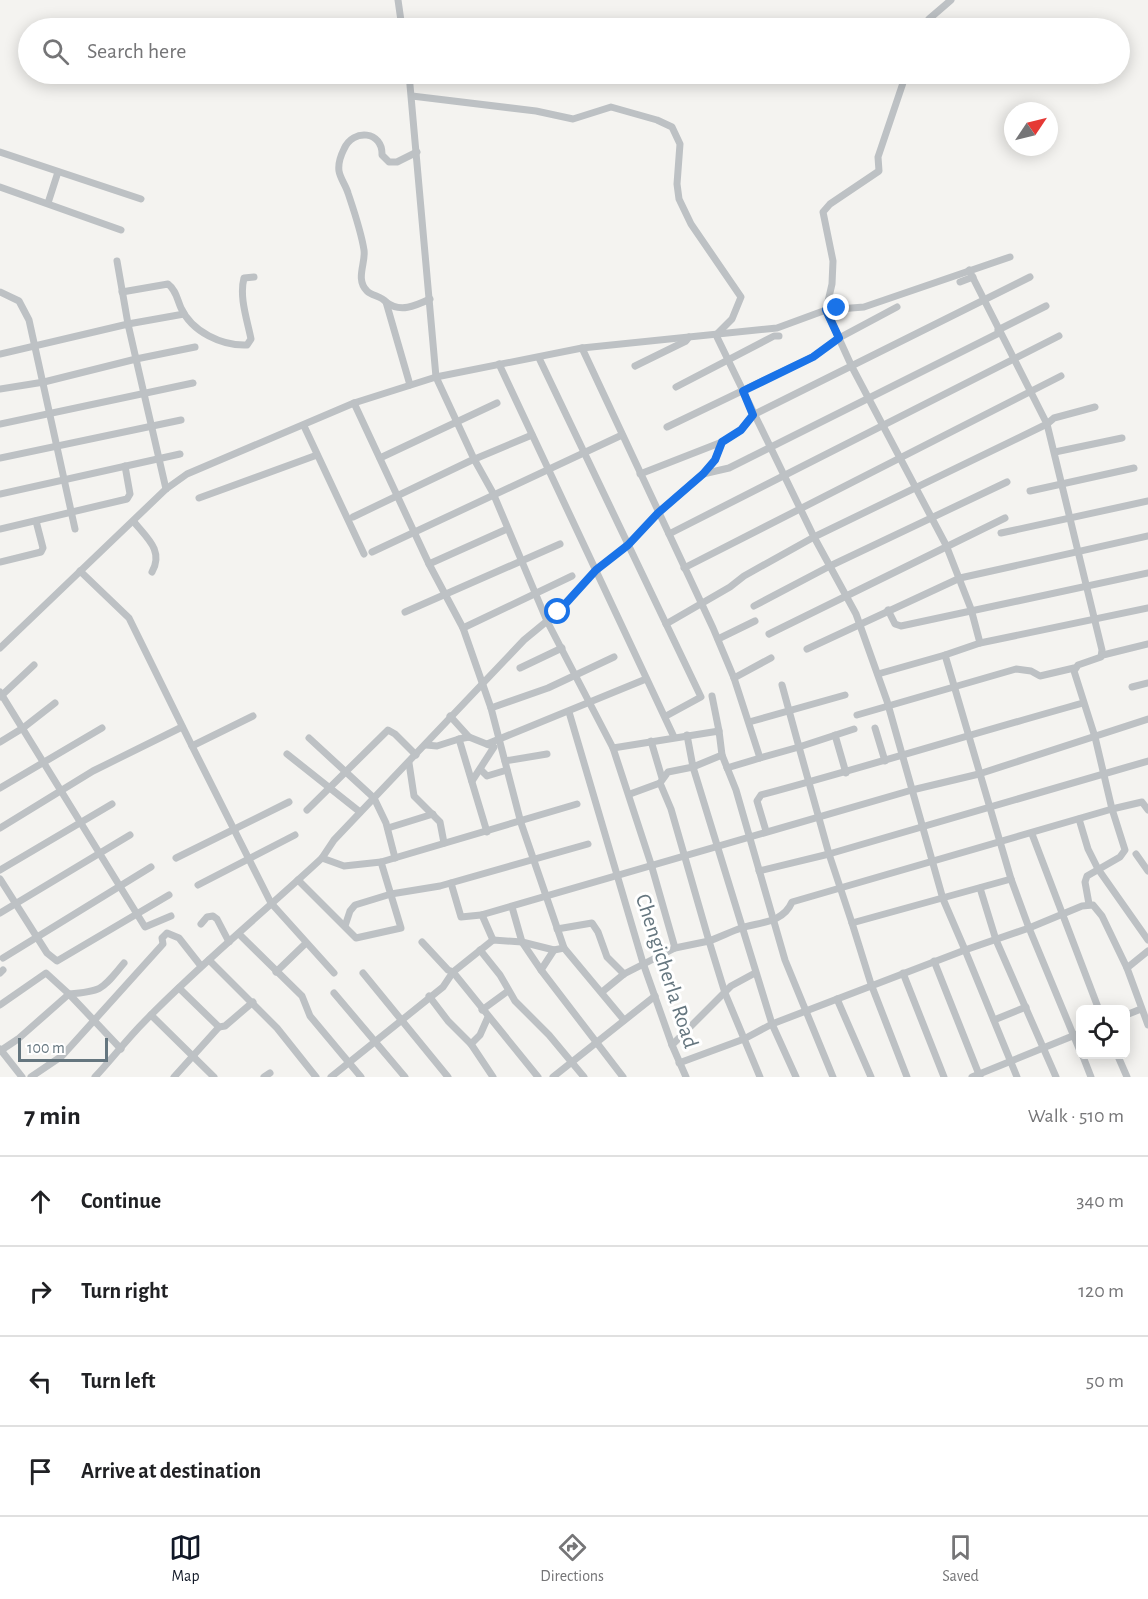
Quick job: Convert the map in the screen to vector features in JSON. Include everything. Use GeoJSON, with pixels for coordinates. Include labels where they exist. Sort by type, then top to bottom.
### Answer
{"type":"FeatureCollection","features":[{"type":"Feature","properties":{"kind":"street"},"geometry":{"type":"LineString","coordinates":[[398,0],[401,18]]}},
{"type":"Feature","properties":{"kind":"street"},"geometry":{"type":"LineString","coordinates":[[930,18],[951,0]]}},
{"type":"Feature","properties":{"kind":"street"},"geometry":{"type":"LineString","coordinates":[[410,84],[436,377],[474,459],[493,493],[547,621],[613,748],[630,794],[675,948]]}},
{"type":"Feature","properties":{"kind":"street"},"geometry":{"type":"LineString","coordinates":[[903,84],[878,157],[879,171],[830,204],[823,212],[833,261],[832,284],[826,310],[852,367],[946,545],[971,609],[980,643]]}},
{"type":"Feature","properties":{"kind":"street"},"geometry":{"type":"LineString","coordinates":[[412,96],[536,111],[573,118],[611,107],[657,120],[672,127],[680,144],[676,184],[679,199],[692,224],[741,297],[732,319],[716,335]]}},
{"type":"Feature","properties":{"kind":"street"},"geometry":{"type":"LineString","coordinates":[[417,152],[398,162],[389,162],[382,155],[379,139],[372,135],[357,135],[348,140],[340,160],[339,172],[355,213],[364,251],[361,272],[367,291],[394,308],[404,309],[430,299]]}},
{"type":"Feature","properties":{"kind":"street"},"geometry":{"type":"LineString","coordinates":[[0,152],[141,199]]}},
{"type":"Feature","properties":{"kind":"street"},"geometry":{"type":"LineString","coordinates":[[48,203],[58,172]]}},
{"type":"Feature","properties":{"kind":"street"},"geometry":{"type":"LineString","coordinates":[[0,188],[122,230]]}},
{"type":"Feature","properties":{"kind":"street"},"geometry":{"type":"LineString","coordinates":[[0,648],[166,489],[187,474],[354,404],[436,377],[582,348],[777,328],[826,310],[856,309],[1010,257]]}},
{"type":"Feature","properties":{"kind":"street"},"geometry":{"type":"LineString","coordinates":[[117,261],[128,324],[166,489]]}},
{"type":"Feature","properties":{"kind":"street"},"geometry":{"type":"LineString","coordinates":[[969,270],[1047,424],[1072,516],[1093,619],[1103,655]]}},
{"type":"Feature","properties":{"kind":"street"},"geometry":{"type":"LineString","coordinates":[[122,292],[168,284],[174,289],[184,314],[191,323],[222,343],[247,345],[251,339],[242,300],[243,281],[244,278],[254,277]]}},
{"type":"Feature","properties":{"kind":"street"},"geometry":{"type":"LineString","coordinates":[[960,282],[973,277]]}},
{"type":"Feature","properties":{"kind":"street"},"geometry":{"type":"LineString","coordinates":[[640,474],[722,442],[741,430],[753,415],[1030,277]]}},
{"type":"Feature","properties":{"kind":"street"},"geometry":{"type":"LineString","coordinates":[[0,292],[20,301],[25,309],[44,382],[75,529]]}},
{"type":"Feature","properties":{"kind":"street"},"geometry":{"type":"LineString","coordinates":[[386,302],[410,385]]}},
{"type":"Feature","properties":{"kind":"street"},"geometry":{"type":"LineString","coordinates":[[703,474],[729,468],[1046,306]]}},
{"type":"Feature","properties":{"kind":"street"},"geometry":{"type":"LineString","coordinates":[[667,427],[813,357],[839,338],[897,307]]}},
{"type":"Feature","properties":{"kind":"street"},"geometry":{"type":"LineString","coordinates":[[0,354],[128,324],[184,314]]}},
{"type":"Feature","properties":{"kind":"street"},"geometry":{"type":"LineString","coordinates":[[716,335],[753,415],[859,623],[888,705],[943,899],[1017,1077]]}},
{"type":"Feature","properties":{"kind":"street"},"geometry":{"type":"LineString","coordinates":[[676,387],[774,336],[779,336]]}},
{"type":"Feature","properties":{"kind":"street"},"geometry":{"type":"LineString","coordinates":[[669,534],[1059,336]]}},
{"type":"Feature","properties":{"kind":"street"},"geometry":{"type":"LineString","coordinates":[[635,366],[686,341],[689,337]]}},
{"type":"Feature","properties":{"kind":"street"},"geometry":{"type":"LineString","coordinates":[[0,388],[44,382],[195,347]]}},
{"type":"Feature","properties":{"kind":"street"},"geometry":{"type":"LineString","coordinates":[[582,348],[718,639],[734,678],[760,758]]}},
{"type":"Feature","properties":{"kind":"street"},"geometry":{"type":"LineString","coordinates":[[539,358],[701,697],[666,716]]}},
{"type":"Feature","properties":{"kind":"street"},"geometry":{"type":"LineString","coordinates":[[499,364],[674,737]]}},
{"type":"Feature","properties":{"kind":"street"},"geometry":{"type":"LineString","coordinates":[[684,568],[1061,376]]}},
{"type":"Feature","properties":{"kind":"street"},"geometry":{"type":"LineString","coordinates":[[0,424],[193,383]]}},
{"type":"Feature","properties":{"kind":"street"},"geometry":{"type":"LineString","coordinates":[[354,404],[429,564],[463,628],[491,708],[521,823],[564,948],[624,1020]]}},
{"type":"Feature","properties":{"kind":"street"},"geometry":{"type":"LineString","coordinates":[[380,458],[497,404]]}},
{"type":"Feature","properties":{"kind":"street"},"geometry":{"type":"LineString","coordinates":[[666,624],[701,605],[744,576],[814,537],[916,489],[1047,424],[1054,418],[1095,408]]}},
{"type":"Feature","properties":{"kind":"street"},"geometry":{"type":"LineString","coordinates":[[0,458],[181,420]]}},
{"type":"Feature","properties":{"kind":"street"},"geometry":{"type":"LineString","coordinates":[[304,426],[368,553],[583,450],[622,435]]}},
{"type":"Feature","properties":{"kind":"street"},"geometry":{"type":"LineString","coordinates":[[353,517],[474,459],[532,435]]}},
{"type":"Feature","properties":{"kind":"street"},"geometry":{"type":"LineString","coordinates":[[1055,452],[1122,438]]}},
{"type":"Feature","properties":{"kind":"street"},"geometry":{"type":"LineString","coordinates":[[97,1077],[151,1015],[201,966],[322,858],[334,840],[410,763],[450,716],[524,640],[558,612],[596,570],[628,545],[658,513],[703,474],[715,460],[722,442]]}},
{"type":"Feature","properties":{"kind":"street"},"geometry":{"type":"LineString","coordinates":[[0,494],[180,454]]}},
{"type":"Feature","properties":{"kind":"street"},"geometry":{"type":"LineString","coordinates":[[199,498],[317,455]]}},
{"type":"Feature","properties":{"kind":"street"},"geometry":{"type":"LineString","coordinates":[[0,529],[71,514],[130,497],[125,466]]}},
{"type":"Feature","properties":{"kind":"street"},"geometry":{"type":"LineString","coordinates":[[1030,491],[1134,468]]}},
{"type":"Feature","properties":{"kind":"street"},"geometry":{"type":"LineString","coordinates":[[754,606],[830,566],[1007,482]]}},
{"type":"Feature","properties":{"kind":"street"},"geometry":{"type":"LineString","coordinates":[[1001,533],[1148,501]]}},
{"type":"Feature","properties":{"kind":"street"},"geometry":{"type":"LineString","coordinates":[[769,634],[846,594],[1005,518]]}},
{"type":"Feature","properties":{"kind":"street"},"geometry":{"type":"LineString","coordinates":[[0,562],[41,552],[43,548],[36,521]]}},
{"type":"Feature","properties":{"kind":"street"},"geometry":{"type":"LineString","coordinates":[[134,522],[156,551],[156,565],[152,572]]}},
{"type":"Feature","properties":{"kind":"street"},"geometry":{"type":"LineString","coordinates":[[429,564],[507,529]]}},
{"type":"Feature","properties":{"kind":"street"},"geometry":{"type":"LineString","coordinates":[[807,649],[960,578],[1148,536]]}},
{"type":"Feature","properties":{"kind":"street"},"geometry":{"type":"LineString","coordinates":[[405,612],[560,544]]}},
{"type":"Feature","properties":{"kind":"street"},"geometry":{"type":"LineString","coordinates":[[80,571],[129,618],[271,903],[305,944],[334,973]]}},
{"type":"Feature","properties":{"kind":"street"},"geometry":{"type":"LineString","coordinates":[[888,610],[898,626],[1148,573]]}},
{"type":"Feature","properties":{"kind":"street"},"geometry":{"type":"LineString","coordinates":[[463,628],[572,576]]}},
{"type":"Feature","properties":{"kind":"street"},"geometry":{"type":"LineString","coordinates":[[878,674],[980,643],[1148,608]]}},
{"type":"Feature","properties":{"kind":"street"},"geometry":{"type":"LineString","coordinates":[[718,639],[755,621]]}},
{"type":"Feature","properties":{"kind":"street"},"geometry":{"type":"LineString","coordinates":[[857,715],[1016,669],[1031,671],[1040,676],[1074,668],[1097,660],[1103,655],[1148,644]]}},
{"type":"Feature","properties":{"kind":"street"},"geometry":{"type":"LineString","coordinates":[[520,668],[562,648]]}},
{"type":"Feature","properties":{"kind":"street"},"geometry":{"type":"LineString","coordinates":[[945,655],[1011,879],[1029,928],[1076,1031]]}},
{"type":"Feature","properties":{"kind":"street"},"geometry":{"type":"LineString","coordinates":[[491,708],[577,675],[614,657]]}},
{"type":"Feature","properties":{"kind":"street"},"geometry":{"type":"LineString","coordinates":[[734,678],[771,658]]}},
{"type":"Feature","properties":{"kind":"street"},"geometry":{"type":"LineString","coordinates":[[34,665],[1,695],[62,789],[136,914],[148,928],[171,916]]}},
{"type":"Feature","properties":{"kind":"street"},"geometry":{"type":"LineString","coordinates":[[1074,668],[1125,850],[1120,857],[1086,878],[1089,904]]}},
{"type":"Feature","properties":{"kind":"street"},"geometry":{"type":"LineString","coordinates":[[472,781],[481,770],[490,745],[499,738],[569,712],[646,679]]}},
{"type":"Feature","properties":{"kind":"street"},"geometry":{"type":"LineString","coordinates":[[1132,687],[1148,683]]}},
{"type":"Feature","properties":{"kind":"street"},"geometry":{"type":"LineString","coordinates":[[782,685],[829,854],[871,984],[907,1077]]}},
{"type":"Feature","properties":{"kind":"street"},"geometry":{"type":"LineString","coordinates":[[749,722],[788,709],[845,695]]}},
{"type":"Feature","properties":{"kind":"street"},"geometry":{"type":"LineString","coordinates":[[712,696],[722,755],[749,836],[773,920],[805,1010],[833,1077]]}},
{"type":"Feature","properties":{"kind":"street"},"geometry":{"type":"LineString","coordinates":[[0,742],[23,728],[55,703]]}},
{"type":"Feature","properties":{"kind":"street"},"geometry":{"type":"LineString","coordinates":[[766,831],[757,801],[759,797],[1083,703]]}},
{"type":"Feature","properties":{"kind":"street","name":"Chengicherla Road"},"geometry":{"type":"LineString","coordinates":[[569,712],[643,963],[672,1045],[686,1077]]}},
{"type":"Feature","properties":{"kind":"street"},"geometry":{"type":"LineString","coordinates":[[192,746],[253,716]]}},
{"type":"Feature","properties":{"kind":"street"},"geometry":{"type":"LineString","coordinates":[[450,716],[470,737],[502,751]]}},
{"type":"Feature","properties":{"kind":"street"},"geometry":{"type":"LineString","coordinates":[[451,883],[461,917],[482,915],[912,789],[979,774],[1148,719]]}},
{"type":"Feature","properties":{"kind":"street"},"geometry":{"type":"LineString","coordinates":[[0,828],[62,789],[182,727]]}},
{"type":"Feature","properties":{"kind":"street"},"geometry":{"type":"LineString","coordinates":[[0,788],[44,760],[102,728]]}},
{"type":"Feature","properties":{"kind":"street"},"geometry":{"type":"LineString","coordinates":[[875,728],[885,761]]}},
{"type":"Feature","properties":{"kind":"street"},"geometry":{"type":"LineString","coordinates":[[727,768],[854,729]]}},
{"type":"Feature","properties":{"kind":"street"},"geometry":{"type":"LineString","coordinates":[[307,810],[388,730],[416,755]]}},
{"type":"Feature","properties":{"kind":"street"},"geometry":{"type":"LineString","coordinates":[[613,748],[687,735],[719,732]]}},
{"type":"Feature","properties":{"kind":"street"},"geometry":{"type":"LineString","coordinates":[[687,735],[693,768],[755,973],[772,1024],[796,1077]]}},
{"type":"Feature","properties":{"kind":"street"},"geometry":{"type":"LineString","coordinates":[[835,735],[846,773]]}},
{"type":"Feature","properties":{"kind":"street"},"geometry":{"type":"LineString","coordinates":[[426,745],[437,746],[470,737]]}},
{"type":"Feature","properties":{"kind":"street"},"geometry":{"type":"LineString","coordinates":[[309,738],[374,798],[388,828],[395,858]]}},
{"type":"Feature","properties":{"kind":"street"},"geometry":{"type":"LineString","coordinates":[[459,740],[487,832]]}},
{"type":"Feature","properties":{"kind":"street"},"geometry":{"type":"LineString","coordinates":[[651,741],[725,993],[760,1077]]}},
{"type":"Feature","properties":{"kind":"street"},"geometry":{"type":"LineString","coordinates":[[287,754],[360,812]]}},
{"type":"Feature","properties":{"kind":"street"},"geometry":{"type":"LineString","coordinates":[[505,762],[547,754]]}},
{"type":"Feature","properties":{"kind":"street"},"geometry":{"type":"LineString","coordinates":[[630,794],[661,781],[673,770],[693,768],[722,755]]}},
{"type":"Feature","properties":{"kind":"street"},"geometry":{"type":"LineString","coordinates":[[759,871],[829,854],[922,824],[1148,761]]}},
{"type":"Feature","properties":{"kind":"street"},"geometry":{"type":"LineString","coordinates":[[410,763],[414,796],[433,814],[442,828],[444,843]]}},
{"type":"Feature","properties":{"kind":"street"},"geometry":{"type":"LineString","coordinates":[[481,770],[487,776],[507,770]]}},
{"type":"Feature","properties":{"kind":"street"},"geometry":{"type":"LineString","coordinates":[[602,992],[624,974],[643,963],[675,948],[709,941],[741,928],[773,920],[789,910],[792,902],[1145,800],[1148,810]]}},
{"type":"Feature","properties":{"kind":"street"},"geometry":{"type":"LineString","coordinates":[[176,858],[289,802]]}},
{"type":"Feature","properties":{"kind":"street"},"geometry":{"type":"LineString","coordinates":[[0,870],[112,804]]}},
{"type":"Feature","properties":{"kind":"street"},"geometry":{"type":"LineString","coordinates":[[322,858],[344,866],[381,862],[521,823],[577,804]]}},
{"type":"Feature","properties":{"kind":"street"},"geometry":{"type":"LineString","coordinates":[[388,828],[433,814]]}},
{"type":"Feature","properties":{"kind":"street"},"geometry":{"type":"LineString","coordinates":[[1079,819],[1088,849],[1098,870],[1148,940]]}},
{"type":"Feature","properties":{"kind":"street"},"geometry":{"type":"LineString","coordinates":[[1032,834],[1098,1005]]}},
{"type":"Feature","properties":{"kind":"street"},"geometry":{"type":"LineString","coordinates":[[0,913],[130,835]]}},
{"type":"Feature","properties":{"kind":"street"},"geometry":{"type":"LineString","coordinates":[[198,885],[295,835]]}},
{"type":"Feature","properties":{"kind":"street"},"geometry":{"type":"LineString","coordinates":[[345,926],[352,908],[391,894],[451,883],[588,843]]}},
{"type":"Feature","properties":{"kind":"street"},"geometry":{"type":"LineString","coordinates":[[1136,854],[1148,871]]}},
{"type":"Feature","properties":{"kind":"street"},"geometry":{"type":"LineString","coordinates":[[298,880],[356,938],[401,928],[381,862]]}},
{"type":"Feature","properties":{"kind":"street"},"geometry":{"type":"LineString","coordinates":[[3,958],[151,867]]}},
{"type":"Feature","properties":{"kind":"street"},"geometry":{"type":"LineString","coordinates":[[0,879],[36,938],[52,959],[57,961],[169,895]]}},
{"type":"Feature","properties":{"kind":"street"},"geometry":{"type":"LineString","coordinates":[[852,923],[1011,879]]}},
{"type":"Feature","properties":{"kind":"street"},"geometry":{"type":"LineString","coordinates":[[980,888],[996,940],[1056,1077]]}},
{"type":"Feature","properties":{"kind":"street"},"geometry":{"type":"LineString","coordinates":[[679,1063],[744,1039],[772,1024],[871,984],[1029,928],[1089,904]]}},
{"type":"Feature","properties":{"kind":"street"},"geometry":{"type":"LineString","coordinates":[[1089,904],[1098,909],[1102,916],[1127,968],[1148,1025]]}},
{"type":"Feature","properties":{"kind":"street"},"geometry":{"type":"LineString","coordinates":[[512,907],[522,942],[623,1077]]}},
{"type":"Feature","properties":{"kind":"street"},"geometry":{"type":"LineString","coordinates":[[482,915],[493,940]]}},
{"type":"Feature","properties":{"kind":"street"},"geometry":{"type":"LineString","coordinates":[[201,924],[207,917],[213,916],[218,920],[229,942]]}},
{"type":"Feature","properties":{"kind":"street"},"geometry":{"type":"LineString","coordinates":[[557,929],[592,923],[598,932],[607,957],[624,974]]}},
{"type":"Feature","properties":{"kind":"street"},"geometry":{"type":"LineString","coordinates":[[31,1077],[62,1056],[163,945],[162,938],[167,933],[179,938],[201,966]]}},
{"type":"Feature","properties":{"kind":"street"},"geometry":{"type":"LineString","coordinates":[[239,934],[302,996],[310,1016],[361,1077]]}},
{"type":"Feature","properties":{"kind":"street"},"geometry":{"type":"LineString","coordinates":[[331,1077],[442,987],[453,972],[493,940],[522,942],[555,950],[564,948]]}},
{"type":"Feature","properties":{"kind":"street"},"geometry":{"type":"LineString","coordinates":[[422,942],[448,970],[453,972],[538,1077]]}},
{"type":"Feature","properties":{"kind":"street"},"geometry":{"type":"LineString","coordinates":[[276,972],[305,944]]}},
{"type":"Feature","properties":{"kind":"street"},"geometry":{"type":"LineString","coordinates":[[541,970],[555,950]]}},
{"type":"Feature","properties":{"kind":"street"},"geometry":{"type":"LineString","coordinates":[[480,951],[500,975],[508,991],[584,1077]]}},
{"type":"Feature","properties":{"kind":"street"},"geometry":{"type":"LineString","coordinates":[[1127,968],[1148,951]]}},
{"type":"Feature","properties":{"kind":"street"},"geometry":{"type":"LineString","coordinates":[[209,960],[253,1002],[315,1077]]}},
{"type":"Feature","properties":{"kind":"street"},"geometry":{"type":"LineString","coordinates":[[934,961],[977,1076],[1076,1036]]}},
{"type":"Feature","properties":{"kind":"street"},"geometry":{"type":"LineString","coordinates":[[22,1077],[0,1050],[69,994],[100,989],[124,963]]}},
{"type":"Feature","properties":{"kind":"street"},"geometry":{"type":"LineString","coordinates":[[363,973],[448,1077]]}},
{"type":"Feature","properties":{"kind":"street"},"geometry":{"type":"LineString","coordinates":[[672,1045],[730,986],[755,973]]}},
{"type":"Feature","properties":{"kind":"street"},"geometry":{"type":"LineString","coordinates":[[903,973],[944,1077]]}},
{"type":"Feature","properties":{"kind":"street"},"geometry":{"type":"LineString","coordinates":[[0,1005],[45,974],[69,994],[92,1021],[121,1049]]}},
{"type":"Feature","properties":{"kind":"street"},"geometry":{"type":"LineString","coordinates":[[179,988],[219,1027]]}},
{"type":"Feature","properties":{"kind":"street"},"geometry":{"type":"LineString","coordinates":[[482,1010],[508,991]]}},
{"type":"Feature","properties":{"kind":"street"},"geometry":{"type":"LineString","coordinates":[[334,993],[405,1077]]}},
{"type":"Feature","properties":{"kind":"street"},"geometry":{"type":"LineString","coordinates":[[429,996],[448,1021],[471,1044],[493,1077]]}},
{"type":"Feature","properties":{"kind":"street"},"geometry":{"type":"LineString","coordinates":[[553,1077],[655,996]]}},
{"type":"Feature","properties":{"kind":"street"},"geometry":{"type":"LineString","coordinates":[[837,999],[871,1077]]}},
{"type":"Feature","properties":{"kind":"street"},"geometry":{"type":"LineString","coordinates":[[174,1077],[219,1027],[225,1026],[253,1002]]}},
{"type":"Feature","properties":{"kind":"street"},"geometry":{"type":"LineString","coordinates":[[994,1020],[1026,1007]]}},
{"type":"Feature","properties":{"kind":"street"},"geometry":{"type":"LineString","coordinates":[[1130,1013],[1141,1009]]}},
{"type":"Feature","properties":{"kind":"street"},"geometry":{"type":"LineString","coordinates":[[151,1015],[214,1077]]}},
{"type":"Feature","properties":{"kind":"street"},"geometry":{"type":"LineString","coordinates":[[471,1044],[480,1035],[488,1017]]}},
{"type":"Feature","properties":{"kind":"street"},"geometry":{"type":"LineString","coordinates":[[1084,1059],[1091,1077]]}},
{"type":"Feature","properties":{"kind":"street"},"geometry":{"type":"LineString","coordinates":[[1120,1059],[1126,1077]]}},
{"type":"Feature","properties":{"kind":"route"},"geometry":{"type":"LineString","coordinates":[[558,612],[584,581],[628,545],[658,513],[703,474],[715,460],[722,442],[741,430],[753,415],[743,391],[813,357],[839,338],[826,310],[837,308]]}}]}
